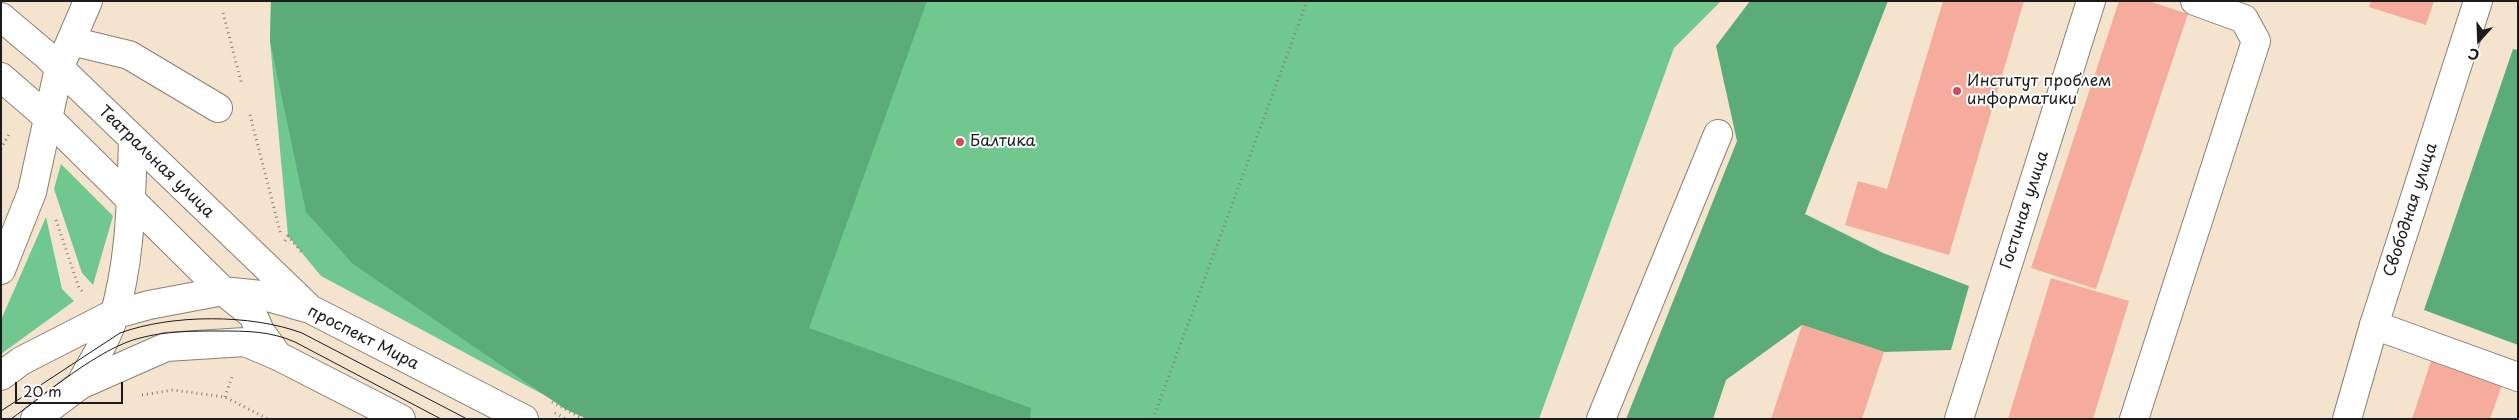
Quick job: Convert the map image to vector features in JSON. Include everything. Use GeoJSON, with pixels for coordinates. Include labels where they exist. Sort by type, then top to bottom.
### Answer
{"type":"FeatureCollection","features":[{"type":"Feature","properties":{"kind":"main road"},"geometry":{"type":"LineString","coordinates":[[1,270],[32,192],[40,166],[47,117],[59,68],[88,1]]}},
{"type":"Feature","properties":{"kind":"main road","name":"Гостиная улица"},"geometry":{"type":"LineString","coordinates":[[1959,419],[2091,1]]}},
{"type":"Feature","properties":{"kind":"main road"},"geometry":{"type":"LineString","coordinates":[[2134,419],[2256,41],[2244,19],[2195,1]]}},
{"type":"Feature","properties":{"kind":"main road","name":"Свободная улица"},"geometry":{"type":"LineString","coordinates":[[2347,419],[2374,325],[2478,1]]}},
{"type":"Feature","properties":{"kind":"main road","name":"Театральная улица"},"geometry":{"type":"LineString","coordinates":[[1,17],[59,68],[310,309]]}},
{"type":"Feature","properties":{"kind":"main road"},"geometry":{"type":"LineString","coordinates":[[71,41],[129,55],[218,108]]}},
{"type":"Feature","properties":{"kind":"main road"},"geometry":{"type":"LineString","coordinates":[[1,78],[47,117],[223,291],[253,315],[260,332],[278,356]]}},
{"type":"Feature","properties":{"kind":"main road"},"geometry":{"type":"LineString","coordinates":[[1601,419],[1718,134]]}},
{"type":"Feature","properties":{"kind":"main road"},"geometry":{"type":"LineString","coordinates":[[80,385],[114,314],[131,228],[133,140]]}},
{"type":"Feature","properties":{"kind":"main road","name":"проспект Мира"},"geometry":{"type":"LineString","coordinates":[[1,376],[21,361],[114,314],[148,305],[223,291],[261,295],[310,309],[524,419]]}},
{"type":"Feature","properties":{"kind":"main road"},"geometry":{"type":"LineString","coordinates":[[2374,325],[2518,377]]}},
{"type":"Feature","properties":{"kind":"main road"},"geometry":{"type":"LineString","coordinates":[[35,419],[80,385],[166,347],[245,342],[278,356],[401,419]]}},
{"type":"Feature","properties":{"kind":"path"},"geometry":{"type":"LineString","coordinates":[[1152,419],[1307,1]]}},
{"type":"Feature","properties":{"kind":"path"},"geometry":{"type":"LineString","coordinates":[[223,13],[243,89]]}},
{"type":"Feature","properties":{"kind":"path"},"geometry":{"type":"LineString","coordinates":[[248,108],[283,242]]}},
{"type":"Feature","properties":{"kind":"path"},"geometry":{"type":"LineString","coordinates":[[1,149],[11,131],[6,126]]}},
{"type":"Feature","properties":{"kind":"path"},"geometry":{"type":"LineString","coordinates":[[138,396],[173,390],[224,397],[268,419]]}},
{"type":"Feature","properties":{"kind":"green space","name":"Балтика"},"geometry":{"type":"Polygon","coordinates":[[[271,1],[1721,1],[1674,48],[1539,419],[589,419],[321,276],[288,236],[270,41],[271,1]]]}},
{"type":"Feature","properties":{"kind":"green space"},"geometry":{"type":"Polygon","coordinates":[[[271,1],[927,1],[809,328],[1031,408],[1030,419],[587,419],[565,409],[353,264],[306,212],[270,41],[271,1]]]}},
{"type":"Feature","properties":{"kind":"green space"},"geometry":{"type":"Polygon","coordinates":[[[1750,1],[1888,1],[1805,214],[1883,253],[1969,286],[1951,350],[1884,352],[1802,325],[1726,380],[1713,419],[1626,419],[1737,141],[1716,46],[1750,1]]]}},
{"type":"Feature","properties":{"kind":"green space"},"geometry":{"type":"Polygon","coordinates":[[[2513,49],[2518,50],[2518,345],[2424,310],[2513,49]]]}},
{"type":"Feature","properties":{"kind":"green space"},"geometry":{"type":"Polygon","coordinates":[[[61,164],[113,216],[93,285],[82,273],[54,189],[61,164]]]}},
{"type":"Feature","properties":{"kind":"green space"},"geometry":{"type":"Polygon","coordinates":[[[46,217],[62,289],[74,301],[1,354],[1,320],[46,217]]]}},
{"type":"Feature","properties":{"kind":"building","name":"Институт проблем информатики"},"geometry":{"type":"Polygon","coordinates":[[[1943,1],[2024,1],[1949,255],[1845,225],[1858,181],[1887,189],[1943,1]]]}},
{"type":"Feature","properties":{"kind":"building"},"geometry":{"type":"Polygon","coordinates":[[[2119,1],[2149,1],[2188,14],[2096,289],[2031,268],[2119,1]]]}},
{"type":"Feature","properties":{"kind":"building"},"geometry":{"type":"Polygon","coordinates":[[[2371,1],[2434,1],[2426,25],[2369,7],[2371,1]]]}},
{"type":"Feature","properties":{"kind":"building"},"geometry":{"type":"Polygon","coordinates":[[[2051,278],[2129,301],[2093,419],[2008,419],[2051,278]]]}},
{"type":"Feature","properties":{"kind":"building"},"geometry":{"type":"Polygon","coordinates":[[[1802,325],[1884,352],[1862,419],[1771,419],[1802,325]]]}},
{"type":"Feature","properties":{"kind":"building"},"geometry":{"type":"Polygon","coordinates":[[[2431,361],[2502,385],[2490,419],[2412,419],[2431,361]]]}},
{"type":"Feature","properties":{"kind":"tram line"},"geometry":{"type":"LineString","coordinates":[[1,411],[120,333],[163,322],[211,319],[259,322],[302,333],[467,419]]}},
{"type":"Feature","properties":{"kind":"tram line"},"geometry":{"type":"LineString","coordinates":[[11,419],[73,373],[107,351],[140,338],[190,331],[249,332],[286,338],[441,419]]}},
{"type":"Feature","properties":{"kind":"place","name":"Институт проблем информатики"},"geometry":{"type":"Point","coordinates":[1957,91]}},
{"type":"Feature","properties":{"kind":"place","name":"Балтика"},"geometry":{"type":"Point","coordinates":[960,142]}}]}
